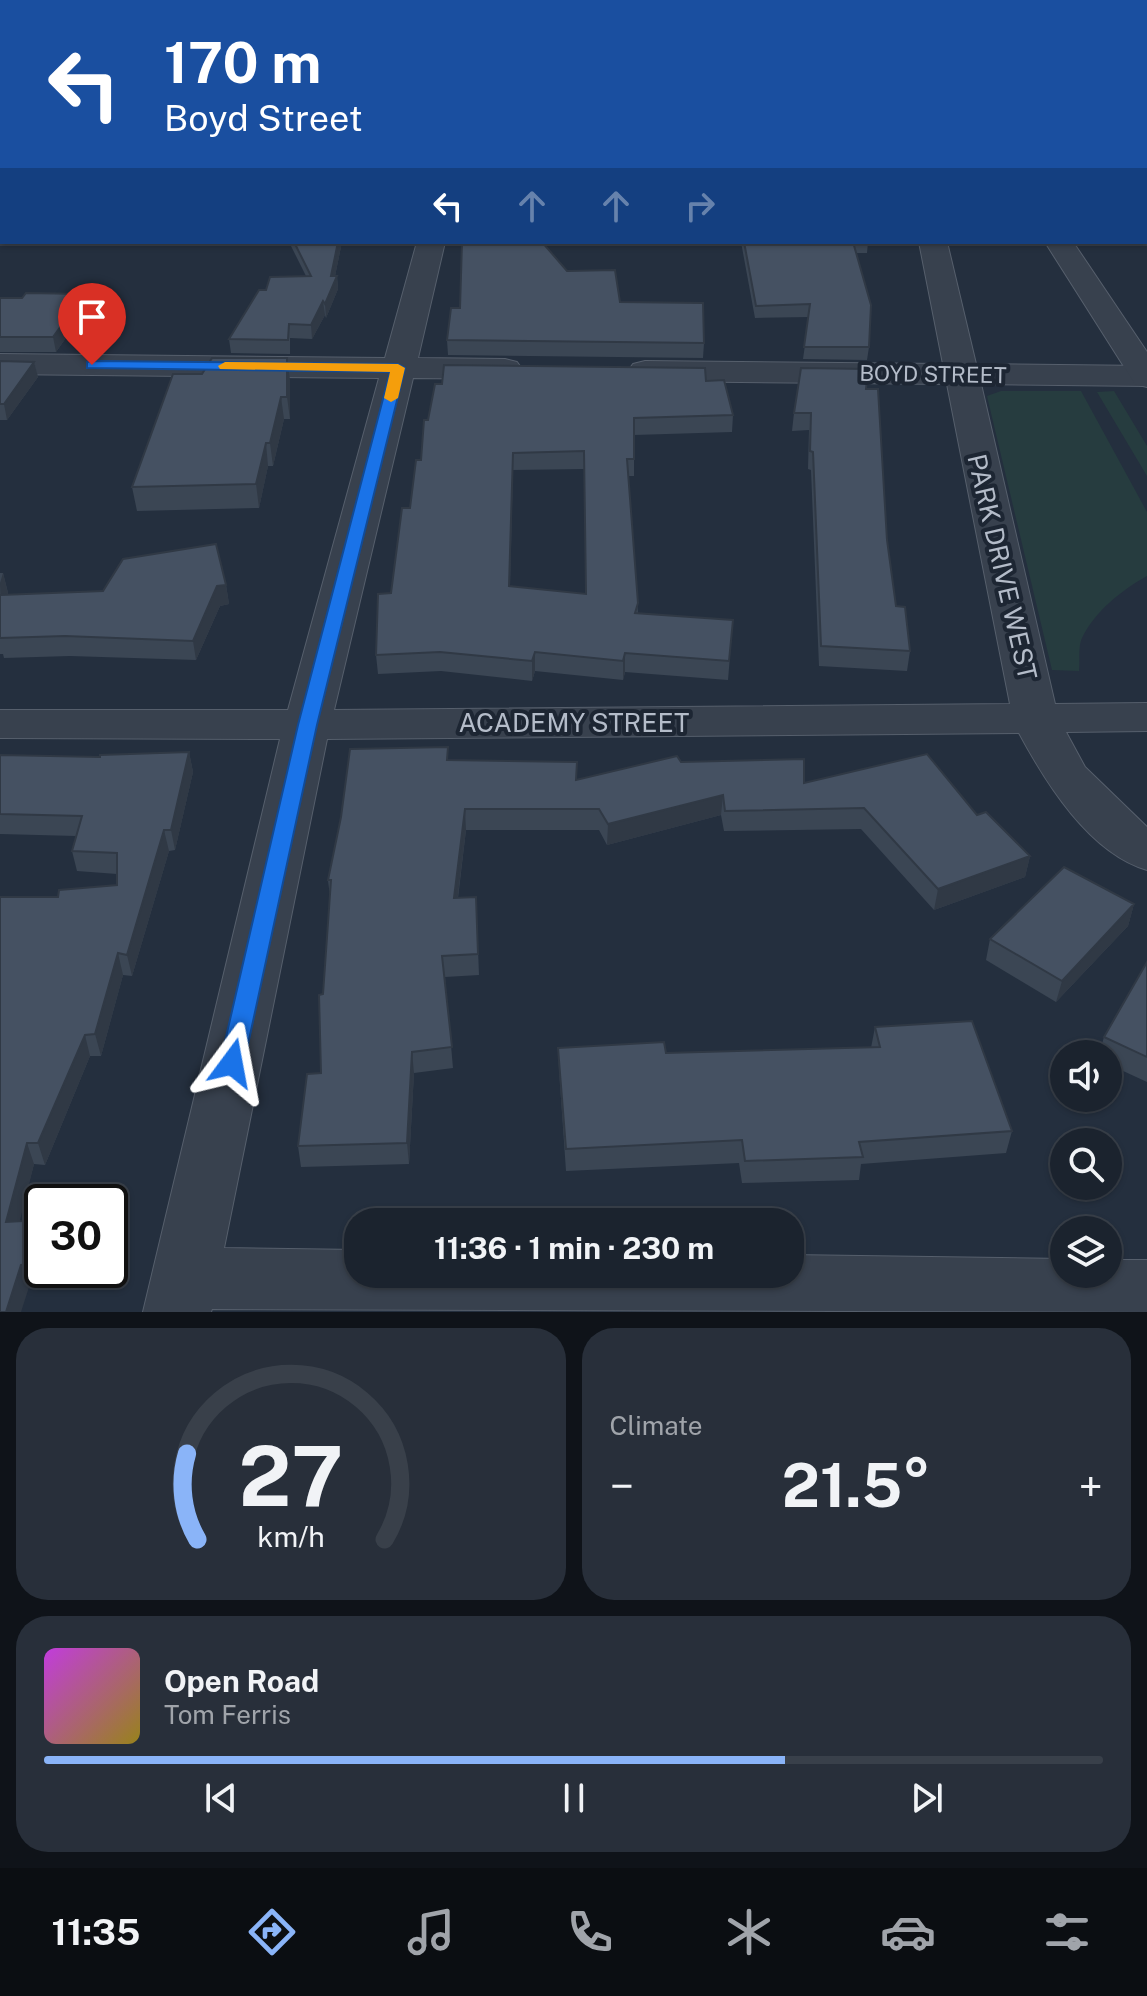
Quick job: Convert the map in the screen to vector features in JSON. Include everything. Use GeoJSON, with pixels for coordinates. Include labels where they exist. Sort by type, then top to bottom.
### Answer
{"type":"FeatureCollection","features":[{"type":"Feature","properties":{"kind":"street"},"geometry":{"type":"LineString","coordinates":[[430,244],[307,725],[180,1295],[1147,1291]]}},
{"type":"Feature","properties":{"kind":"street","name":"PARK DRIVE WEST"},"geometry":{"type":"LineString","coordinates":[[933,244],[1036,720],[1066,776],[1120,833],[1147,852]]}},
{"type":"Feature","properties":{"kind":"street"},"geometry":{"type":"LineString","coordinates":[[1060,244],[1147,376]]}},
{"type":"Feature","properties":{"kind":"street"},"geometry":{"type":"LineString","coordinates":[[0,364],[541,370]]}},
{"type":"Feature","properties":{"kind":"street","name":"BOYD STREET"},"geometry":{"type":"LineString","coordinates":[[620,370],[1147,376]]}},
{"type":"Feature","properties":{"kind":"street","name":"ACADEMY STREET"},"geometry":{"type":"LineString","coordinates":[[0,724],[307,725],[1147,717]]}},
{"type":"Feature","properties":{"kind":"green space"},"geometry":{"type":"Polygon","coordinates":[[[1001,391],[1081,391],[1147,512],[1147,576],[1119,595],[1094,619],[1081,642],[1079,671],[1052,670],[987,396],[1001,391]]]}},
{"type":"Feature","properties":{"kind":"green space"},"geometry":{"type":"Polygon","coordinates":[[[1114,391],[1147,446],[1147,476],[1097,392],[1114,391]]]}},
{"type":"Feature","properties":{"kind":"building"},"geometry":{"type":"Polygon","coordinates":[[[295,244],[338,244],[331,276],[337,276],[325,304],[323,301],[311,325],[289,324],[288,340],[229,339],[259,290],[266,290],[270,277],[311,276],[295,244]]]}},
{"type":"Feature","properties":{"kind":"building"},"geometry":{"type":"Polygon","coordinates":[[[462,244],[544,244],[567,271],[615,270],[620,302],[703,303],[704,343],[447,340],[451,308],[460,308],[462,244]]]}},
{"type":"Feature","properties":{"kind":"building"},"geometry":{"type":"Polygon","coordinates":[[[744,244],[854,244],[871,305],[869,347],[804,347],[810,304],[756,306],[744,244]]]}},
{"type":"Feature","properties":{"kind":"building"},"geometry":{"type":"Polygon","coordinates":[[[26,293],[84,294],[53,337],[0,337],[0,298],[22,298],[26,293]]]}},
{"type":"Feature","properties":{"kind":"building"},"geometry":{"type":"Polygon","coordinates":[[[212,358],[287,358],[287,397],[281,397],[256,484],[132,487],[173,374],[202,374],[212,358]]]}},
{"type":"Feature","properties":{"kind":"building"},"geometry":{"type":"Polygon","coordinates":[[[0,361],[34,362],[4,404],[0,404],[0,361]]]}},
{"type":"Feature","properties":{"kind":"building"},"geometry":{"type":"Polygon","coordinates":[[[444,365],[705,368],[706,381],[724,380],[733,415],[634,418],[634,459],[627,459],[638,603],[635,613],[733,620],[729,661],[625,653],[623,661],[535,652],[532,661],[440,652],[376,655],[378,594],[391,593],[402,508],[410,508],[416,460],[421,460],[424,420],[428,420],[435,384],[442,384],[444,365]],[[584,451],[513,453],[509,586],[586,594],[584,451]]]}},
{"type":"Feature","properties":{"kind":"building"},"geometry":{"type":"Polygon","coordinates":[[[801,368],[868,369],[866,389],[878,389],[887,540],[896,606],[905,607],[910,651],[821,646],[813,452],[810,451],[811,413],[794,413],[801,368]]]}},
{"type":"Feature","properties":{"kind":"building"},"geometry":{"type":"Polygon","coordinates":[[[216,544],[226,585],[217,586],[193,641],[65,636],[0,638],[0,595],[103,591],[123,559],[216,544]]]}},
{"type":"Feature","properties":{"kind":"building"},"geometry":{"type":"Polygon","coordinates":[[[448,747],[447,760],[577,762],[576,780],[677,756],[681,762],[804,759],[804,783],[927,754],[977,815],[986,812],[1030,856],[938,889],[864,808],[725,811],[723,795],[608,824],[599,809],[465,809],[454,898],[476,897],[478,954],[442,956],[452,1047],[412,1052],[407,1143],[298,1146],[307,1074],[321,1073],[319,995],[323,994],[331,880],[328,880],[350,749],[448,747]]]}},
{"type":"Feature","properties":{"kind":"building"},"geometry":{"type":"Polygon","coordinates":[[[189,752],[171,830],[164,830],[127,955],[118,953],[95,1034],[85,1035],[38,1143],[27,1143],[6,1222],[24,1221],[24,1265],[21,1265],[6,1312],[0,1312],[0,897],[58,897],[59,890],[117,885],[117,853],[72,851],[82,816],[0,814],[0,755],[189,752]]]}},
{"type":"Feature","properties":{"kind":"building"},"geometry":{"type":"Polygon","coordinates":[[[1064,867],[1134,904],[1062,981],[990,939],[1064,867]]]}},
{"type":"Feature","properties":{"kind":"building"},"geometry":{"type":"Polygon","coordinates":[[[1147,962],[1147,1057],[1122,1045],[1122,1040],[1104,1037],[1147,962]]]}},
{"type":"Feature","properties":{"kind":"building"},"geometry":{"type":"Polygon","coordinates":[[[972,1021],[1012,1131],[859,1142],[863,1157],[745,1161],[742,1140],[566,1149],[558,1048],[664,1042],[666,1053],[880,1047],[875,1027],[972,1021]]]}},
{"type":"Feature","properties":{"kind":"slow traffic"},"geometry":{"type":"LineString","coordinates":[[225,366],[398,368],[391,398]]}},
{"type":"Feature","properties":{"kind":"route"},"geometry":{"type":"LineString","coordinates":[[92,365],[398,368],[307,725],[232,1063]]}}]}
